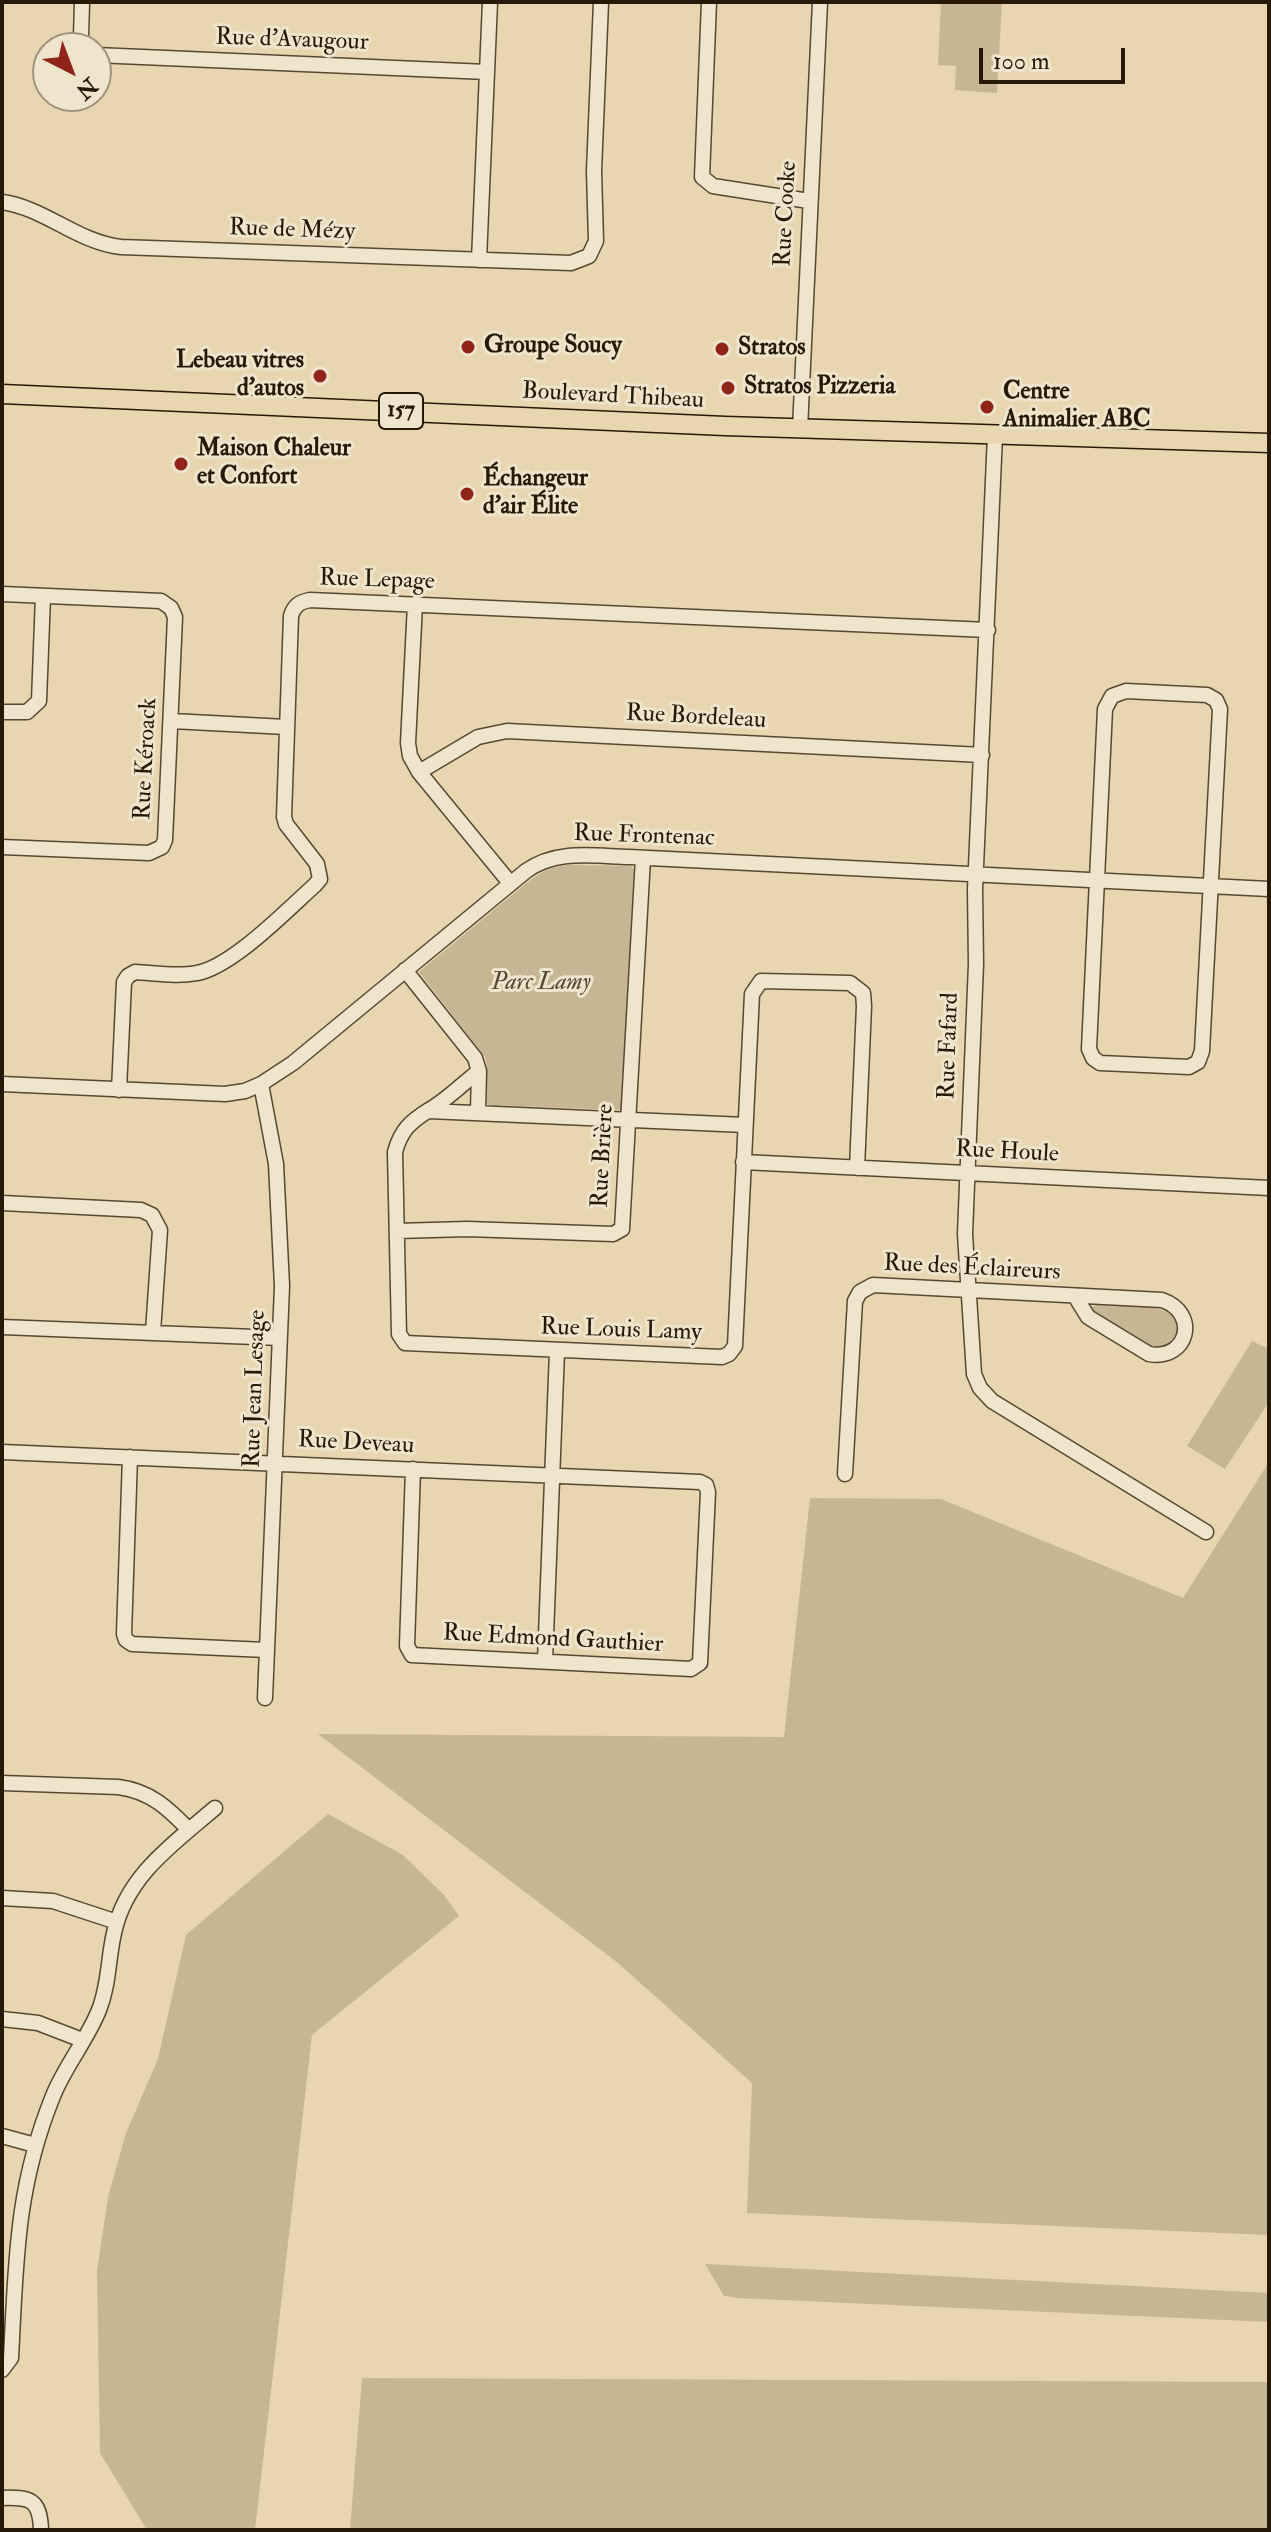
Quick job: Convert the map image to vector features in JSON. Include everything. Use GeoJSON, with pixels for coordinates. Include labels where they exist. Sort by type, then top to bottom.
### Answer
{"type":"FeatureCollection","features":[{"type":"Feature","properties":{"kind":"main road","name":"Boulevard Thibeau"},"geometry":{"type":"LineString","coordinates":[[2,394],[800,429],[1269,443]]}},
{"type":"Feature","properties":{"kind":"street"},"geometry":{"type":"LineString","coordinates":[[81,32],[82,2]]}},
{"type":"Feature","properties":{"kind":"street"},"geometry":{"type":"LineString","coordinates":[[479,260],[490,2]]}},
{"type":"Feature","properties":{"kind":"street","name":"Rue de Mézy"},"geometry":{"type":"LineString","coordinates":[[2,202],[32,209],[87,238],[111,246],[571,263],[589,256],[596,241],[594,171],[601,2]]}},
{"type":"Feature","properties":{"kind":"street"},"geometry":{"type":"LineString","coordinates":[[709,2],[702,177],[713,186],[809,201]]}},
{"type":"Feature","properties":{"kind":"street","name":"Rue Cooke"},"geometry":{"type":"LineString","coordinates":[[800,429],[820,2]]}},
{"type":"Feature","properties":{"kind":"street","name":"Rue d'Avaugour"},"geometry":{"type":"LineString","coordinates":[[112,56],[487,72]]}},
{"type":"Feature","properties":{"kind":"street","name":"Rue Fafard"},"geometry":{"type":"LineString","coordinates":[[995,435],[976,875],[976,964],[965,1234],[974,1374],[983,1393],[992,1401],[1206,1532]]}},
{"type":"Feature","properties":{"kind":"street"},"geometry":{"type":"LineString","coordinates":[[2,594],[43,596],[39,701],[27,712],[2,712]]}},
{"type":"Feature","properties":{"kind":"street","name":"Rue Kéroack"},"geometry":{"type":"LineString","coordinates":[[2,847],[149,853],[159,849],[165,840],[175,617],[171,608],[161,601],[43,596]]}},
{"type":"Feature","properties":{"kind":"street","name":"Rue Lepage"},"geometry":{"type":"LineString","coordinates":[[119,1090],[124,982],[128,976],[135,972],[191,974],[216,967],[320,879],[317,864],[285,821],[291,616],[298,604],[310,600],[988,630]]}},
{"type":"Feature","properties":{"kind":"street"},"geometry":{"type":"LineString","coordinates":[[415,604],[408,743],[410,756],[419,772],[510,883]]}},
{"type":"Feature","properties":{"kind":"street"},"geometry":{"type":"LineString","coordinates":[[1126,691],[1210,696],[1220,709],[1211,885],[1201,1056],[1189,1067],[1100,1063],[1090,1052],[1097,880],[1106,704],[1112,696],[1126,691]]}},
{"type":"Feature","properties":{"kind":"street"},"geometry":{"type":"LineString","coordinates":[[172,721],[286,727]]}},
{"type":"Feature","properties":{"kind":"street","name":"Rue Bordeleau"},"geometry":{"type":"LineString","coordinates":[[419,772],[472,740],[493,732],[507,731],[982,755]]}},
{"type":"Feature","properties":{"kind":"street","name":"Rue Frontenac"},"geometry":{"type":"LineString","coordinates":[[2,1084],[225,1094],[245,1091],[293,1063],[510,883],[535,865],[556,857],[643,858],[1269,889]]}},
{"type":"Feature","properties":{"kind":"street","name":"Rue Brière"},"geometry":{"type":"LineString","coordinates":[[397,1231],[467,1229],[616,1234],[623,1226],[643,858]]}},
{"type":"Feature","properties":{"kind":"street"},"geometry":{"type":"LineString","coordinates":[[405,970],[472,1054],[479,1071],[478,1112]]}},
{"type":"Feature","properties":{"kind":"street","name":"Rue Louis Lamy"},"geometry":{"type":"LineString","coordinates":[[479,1071],[407,1125],[395,1152],[399,1334],[409,1344],[722,1357],[732,1352],[735,1346],[752,994],[755,986],[768,980],[856,985],[864,999],[857,1168]]}},
{"type":"Feature","properties":{"kind":"street","name":"Rue Jean Lesage"},"geometry":{"type":"LineString","coordinates":[[261,1084],[271,1130],[279,1207],[282,1286],[265,1698]]}},
{"type":"Feature","properties":{"kind":"street"},"geometry":{"type":"LineString","coordinates":[[429,1111],[745,1125]]}},
{"type":"Feature","properties":{"kind":"street","name":"Rue Houle"},"geometry":{"type":"LineString","coordinates":[[743,1162],[1269,1188]]}},
{"type":"Feature","properties":{"kind":"street"},"geometry":{"type":"LineString","coordinates":[[2,1203],[149,1212],[160,1230],[153,1332]]}},
{"type":"Feature","properties":{"kind":"street","name":"Rue des Éclaireurs"},"geometry":{"type":"LineString","coordinates":[[845,1474],[855,1301],[860,1292],[873,1285],[1162,1300],[1171,1303],[1183,1317],[1185,1335],[1175,1350],[1167,1354],[1149,1354],[1088,1317],[1075,1296]]}},
{"type":"Feature","properties":{"kind":"street"},"geometry":{"type":"LineString","coordinates":[[2,1327],[280,1338]]}},
{"type":"Feature","properties":{"kind":"street"},"geometry":{"type":"LineString","coordinates":[[545,1661],[557,1351]]}},
{"type":"Feature","properties":{"kind":"street","name":"Rue Deveau"},"geometry":{"type":"LineString","coordinates":[[2,1452],[553,1474],[696,1481],[706,1485]]}},
{"type":"Feature","properties":{"kind":"street"},"geometry":{"type":"LineString","coordinates":[[130,1457],[126,1640],[132,1644],[266,1650]]}},
{"type":"Feature","properties":{"kind":"street","name":"Rue Edmond Gauthier"},"geometry":{"type":"LineString","coordinates":[[413,1469],[407,1646],[409,1653],[415,1656],[691,1669],[698,1666],[702,1649],[706,1485]]}},
{"type":"Feature","properties":{"kind":"street"},"geometry":{"type":"LineString","coordinates":[[2,1783],[135,1790],[164,1805],[189,1830]]}},
{"type":"Feature","properties":{"kind":"street"},"geometry":{"type":"LineString","coordinates":[[2,2370],[11,2358],[9,2250],[35,2145],[55,2092],[104,1996],[117,1922],[138,1878],[215,1808]]}},
{"type":"Feature","properties":{"kind":"street"},"geometry":{"type":"LineString","coordinates":[[2,1898],[53,1901],[117,1922]]}},
{"type":"Feature","properties":{"kind":"street"},"geometry":{"type":"LineString","coordinates":[[2,2019],[38,2023],[82,2040]]}},
{"type":"Feature","properties":{"kind":"street"},"geometry":{"type":"LineString","coordinates":[[2,2136],[35,2145]]}},
{"type":"Feature","properties":{"kind":"street"},"geometry":{"type":"LineString","coordinates":[[2,2498],[31,2500],[40,2513],[41,2530]]}},
{"type":"Feature","properties":{"kind":"green space"},"geometry":{"type":"Polygon","coordinates":[[[941,2],[1002,2],[997,93],[955,90],[956,66],[938,65],[941,2]]]}},
{"type":"Feature","properties":{"kind":"green space","name":"Parc Lamy"},"geometry":{"type":"Polygon","coordinates":[[[568,865],[631,866],[634,870],[621,1110],[489,1105],[485,1057],[419,972],[530,880],[548,869],[568,865]]]}},
{"type":"Feature","properties":{"kind":"green space"},"geometry":{"type":"Polygon","coordinates":[[[1092,1307],[1156,1308],[1175,1318],[1177,1334],[1165,1348],[1151,1348],[1093,1312],[1092,1307]]]}},
{"type":"Feature","properties":{"kind":"green space"},"geometry":{"type":"Polygon","coordinates":[[[1252,1341],[1269,1349],[1269,1402],[1225,1469],[1187,1446],[1252,1341]]]}},
{"type":"Feature","properties":{"kind":"green space"},"geometry":{"type":"Polygon","coordinates":[[[1269,1462],[1269,2235],[747,2213],[752,2083],[618,1963],[318,1734],[784,1737],[810,1498],[941,1499],[1183,1598],[1269,1462]]]}},
{"type":"Feature","properties":{"kind":"green space"},"geometry":{"type":"Polygon","coordinates":[[[328,1814],[403,1855],[444,1895],[459,1916],[312,2035],[255,2530],[147,2530],[100,2453],[97,2271],[108,2197],[126,2133],[158,2059],[186,1935],[328,1814]]]}},
{"type":"Feature","properties":{"kind":"green space"},"geometry":{"type":"Polygon","coordinates":[[[705,2264],[1269,2293],[1269,2322],[738,2298],[724,2296],[705,2264]]]}},
{"type":"Feature","properties":{"kind":"green space"},"geometry":{"type":"Polygon","coordinates":[[[362,2378],[1269,2382],[1269,2530],[350,2530],[362,2378]]]}},
{"type":"Feature","properties":{"kind":"place","name":"Groupe Soucy"},"geometry":{"type":"Point","coordinates":[468,347]}},
{"type":"Feature","properties":{"kind":"place","name":"Stratos"},"geometry":{"type":"Point","coordinates":[722,349]}},
{"type":"Feature","properties":{"kind":"place","name":"Lebeau vitres d'autos"},"geometry":{"type":"Point","coordinates":[320,376]}},
{"type":"Feature","properties":{"kind":"place","name":"Stratos Pizzeria"},"geometry":{"type":"Point","coordinates":[728,388]}},
{"type":"Feature","properties":{"kind":"place","name":"Centre Animalier ABC"},"geometry":{"type":"Point","coordinates":[987,407]}},
{"type":"Feature","properties":{"kind":"place","name":"Maison Chaleur et Confort"},"geometry":{"type":"Point","coordinates":[181,464]}},
{"type":"Feature","properties":{"kind":"place","name":"Échangeur d'air Élite"},"geometry":{"type":"Point","coordinates":[467,494]}}]}
